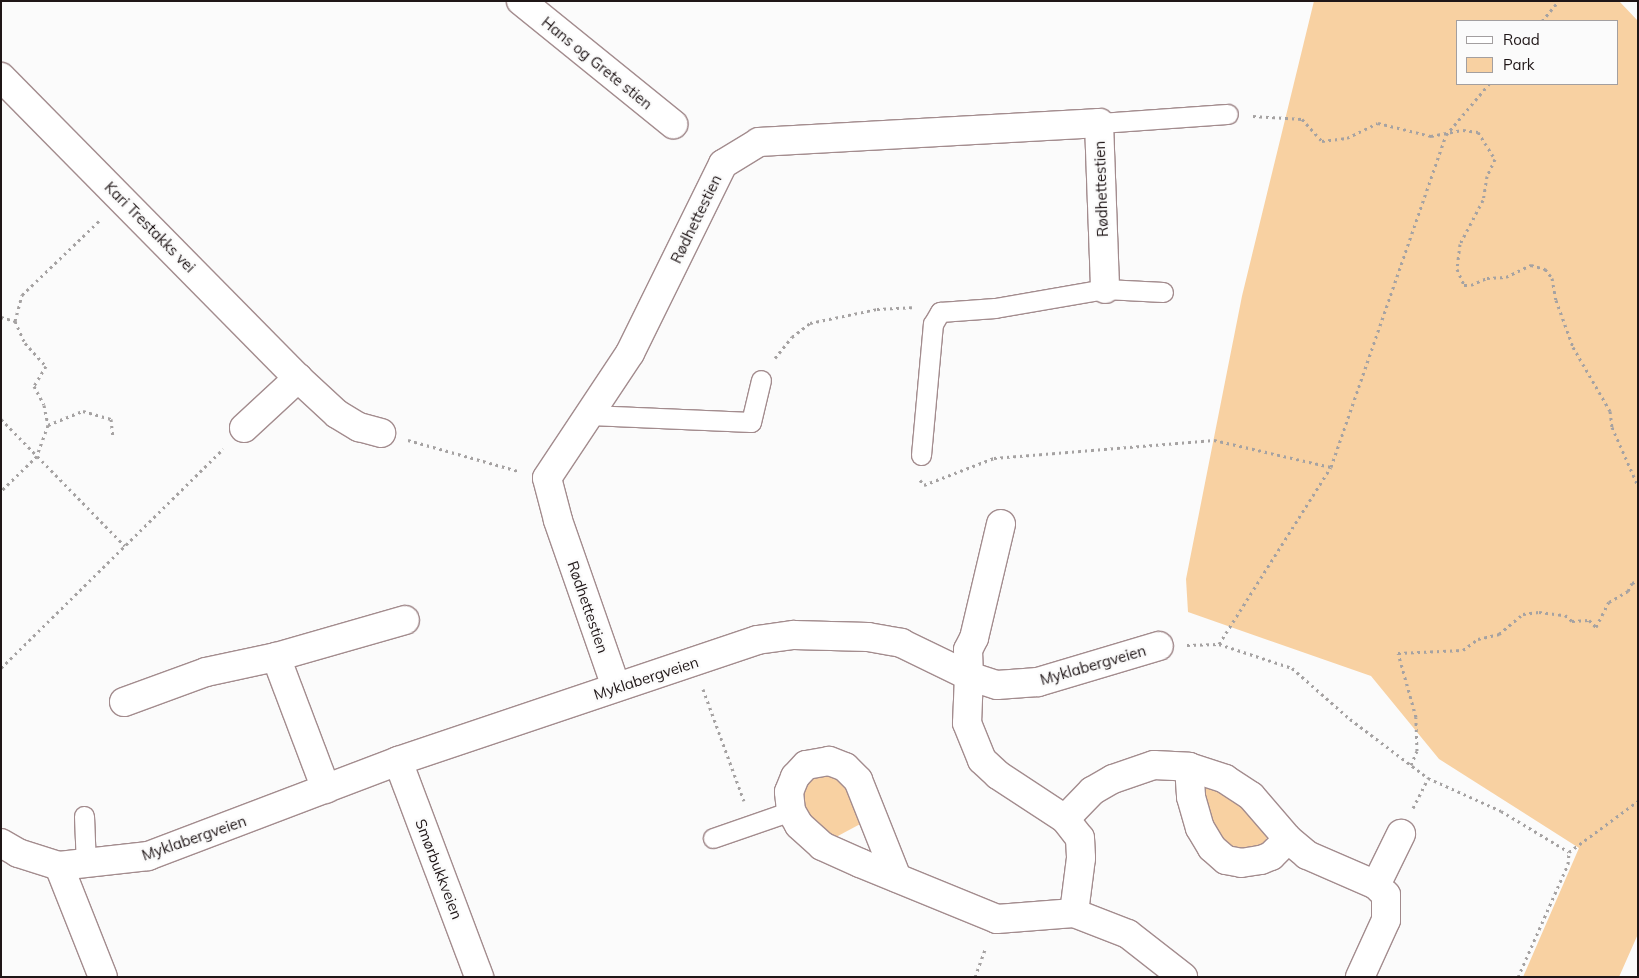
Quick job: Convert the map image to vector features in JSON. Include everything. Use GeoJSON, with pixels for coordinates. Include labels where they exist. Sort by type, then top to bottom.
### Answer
{"type":"FeatureCollection","features":[{"type":"Feature","properties":{"kind":"street","name":"Hans og Grete stien"},"geometry":{"type":"LineString","coordinates":[[521,1],[673,124]]}},
{"type":"Feature","properties":{"kind":"street","name":"Kari Trestakks vei"},"geometry":{"type":"LineString","coordinates":[[1,76],[298,378],[337,414],[359,427],[381,433]]}},
{"type":"Feature","properties":{"kind":"street","name":"Rødhettestien"},"geometry":{"type":"LineString","coordinates":[[616,687],[558,520],[547,478],[630,353],[723,164],[740,150],[759,142],[1099,123],[1106,288]]}},
{"type":"Feature","properties":{"kind":"street"},"geometry":{"type":"LineString","coordinates":[[244,428],[298,378]]}},
{"type":"Feature","properties":{"kind":"street"},"geometry":{"type":"LineString","coordinates":[[1001,524],[974,638],[968,650],[967,723],[982,760],[998,775],[1065,818],[1080,838],[1081,858],[1074,914]]}},
{"type":"Feature","properties":{"kind":"street"},"geometry":{"type":"LineString","coordinates":[[124,702],[206,672],[276,657],[405,620]]}},
{"type":"Feature","properties":{"kind":"street","name":"Myklabergveien"},"geometry":{"type":"LineString","coordinates":[[1,843],[18,852],[59,866],[86,866],[148,856],[398,761],[616,687],[694,663],[757,640],[794,635],[859,636],[901,643],[969,676],[997,685],[1038,682],[1159,646]]}},
{"type":"Feature","properties":{"kind":"street"},"geometry":{"type":"LineString","coordinates":[[276,657],[326,789]]}},
{"type":"Feature","properties":{"kind":"street","name":"Smørbukkveien"},"geometry":{"type":"LineString","coordinates":[[398,761],[479,977]]}},
{"type":"Feature","properties":{"kind":"street"},"geometry":{"type":"LineString","coordinates":[[897,878],[858,780],[845,767],[829,761],[806,765],[795,777],[789,792],[791,811],[799,825],[822,846],[897,878],[997,919],[1074,914],[1128,934],[1183,977]]}},
{"type":"Feature","properties":{"kind":"street"},"geometry":{"type":"LineString","coordinates":[[1065,818],[1092,791],[1113,780],[1154,765],[1189,767],[1225,779],[1251,796],[1288,839],[1307,855],[1376,885],[1386,895],[1386,920],[1360,977]]}},
{"type":"Feature","properties":{"kind":"street"},"geometry":{"type":"LineString","coordinates":[[1189,767],[1191,797],[1200,828],[1212,848],[1226,860],[1241,863],[1261,860],[1271,856],[1288,839]]}},
{"type":"Feature","properties":{"kind":"street"},"geometry":{"type":"LineString","coordinates":[[1376,885],[1401,834]]}},
{"type":"Feature","properties":{"kind":"street"},"geometry":{"type":"LineString","coordinates":[[59,866],[103,977]]}},
{"type":"Feature","properties":{"kind":"lane"},"geometry":{"type":"LineString","coordinates":[[1099,123],[1228,114]]}},
{"type":"Feature","properties":{"kind":"lane"},"geometry":{"type":"LineString","coordinates":[[921,455],[933,324],[940,312],[995,308],[1106,288],[1162,292]]}},
{"type":"Feature","properties":{"kind":"lane"},"geometry":{"type":"LineString","coordinates":[[590,415],[751,422],[762,380]]}},
{"type":"Feature","properties":{"kind":"lane"},"geometry":{"type":"LineString","coordinates":[[713,838],[791,811]]}},
{"type":"Feature","properties":{"kind":"lane"},"geometry":{"type":"LineString","coordinates":[[84,816],[86,866]]}},
{"type":"Feature","properties":{"kind":"path"},"geometry":{"type":"LineString","coordinates":[[1543,20],[1559,1]]}},
{"type":"Feature","properties":{"kind":"path"},"geometry":{"type":"LineString","coordinates":[[1219,644],[1331,467],[1446,135],[1488,85]]}},
{"type":"Feature","properties":{"kind":"path"},"geometry":{"type":"LineString","coordinates":[[1280,117],[1302,119],[1322,141],[1347,138],[1378,123],[1400,131],[1446,135],[1463,130],[1478,132],[1496,156],[1487,176],[1483,200],[1460,244],[1456,269],[1464,285],[1487,278],[1506,277],[1531,264],[1545,269],[1552,278],[1556,300],[1573,347],[1610,411],[1612,428],[1638,486]]}},
{"type":"Feature","properties":{"kind":"path"},"geometry":{"type":"LineString","coordinates":[[14,321],[22,295],[122,199]]}},
{"type":"Feature","properties":{"kind":"path"},"geometry":{"type":"LineString","coordinates":[[762,380],[792,337],[810,323],[877,309],[926,307],[940,312]]}},
{"type":"Feature","properties":{"kind":"path"},"geometry":{"type":"LineString","coordinates":[[1,317],[14,321],[26,343],[46,366],[34,386],[44,405],[48,425],[37,456],[1,491]]}},
{"type":"Feature","properties":{"kind":"path"},"geometry":{"type":"LineString","coordinates":[[48,425],[84,411],[111,419],[113,438]]}},
{"type":"Feature","properties":{"kind":"path"},"geometry":{"type":"LineString","coordinates":[[1,420],[125,546]]}},
{"type":"Feature","properties":{"kind":"path"},"geometry":{"type":"LineString","coordinates":[[1,668],[244,428]]}},
{"type":"Feature","properties":{"kind":"path"},"geometry":{"type":"LineString","coordinates":[[381,433],[547,478]]}},
{"type":"Feature","properties":{"kind":"path"},"geometry":{"type":"LineString","coordinates":[[924,485],[994,458],[1214,440],[1331,467]]}},
{"type":"Feature","properties":{"kind":"path"},"geometry":{"type":"LineString","coordinates":[[1411,765],[1417,751],[1416,718],[1398,653],[1463,650],[1478,639],[1499,634],[1523,614],[1539,612],[1565,615],[1572,621],[1586,619],[1596,627],[1609,602],[1628,591],[1632,583],[1638,581]]}},
{"type":"Feature","properties":{"kind":"path"},"geometry":{"type":"LineString","coordinates":[[1159,646],[1219,644],[1292,668],[1350,719],[1428,778],[1501,811],[1569,852]]}},
{"type":"Feature","properties":{"kind":"path"},"geometry":{"type":"LineString","coordinates":[[694,663],[753,824]]}},
{"type":"Feature","properties":{"kind":"path"},"geometry":{"type":"LineString","coordinates":[[1518,977],[1568,864],[1569,852],[1638,801]]}},
{"type":"Feature","properties":{"kind":"green space"},"geometry":{"type":"Polygon","coordinates":[[[1314,1],[1619,1],[1638,21],[1638,934],[1619,977],[1523,977],[1579,848],[1439,759],[1371,676],[1188,612],[1186,579],[1242,296],[1314,1]]]}},
{"type":"Feature","properties":{"kind":"green space"},"geometry":{"type":"Polygon","coordinates":[[[818,770],[844,778],[864,822],[836,837],[802,816],[799,784],[818,770]]]}},
{"type":"Feature","properties":{"kind":"green space"},"geometry":{"type":"Polygon","coordinates":[[[1204,787],[1224,787],[1269,833],[1262,848],[1229,850],[1207,821],[1202,795],[1204,787]]]}}]}
